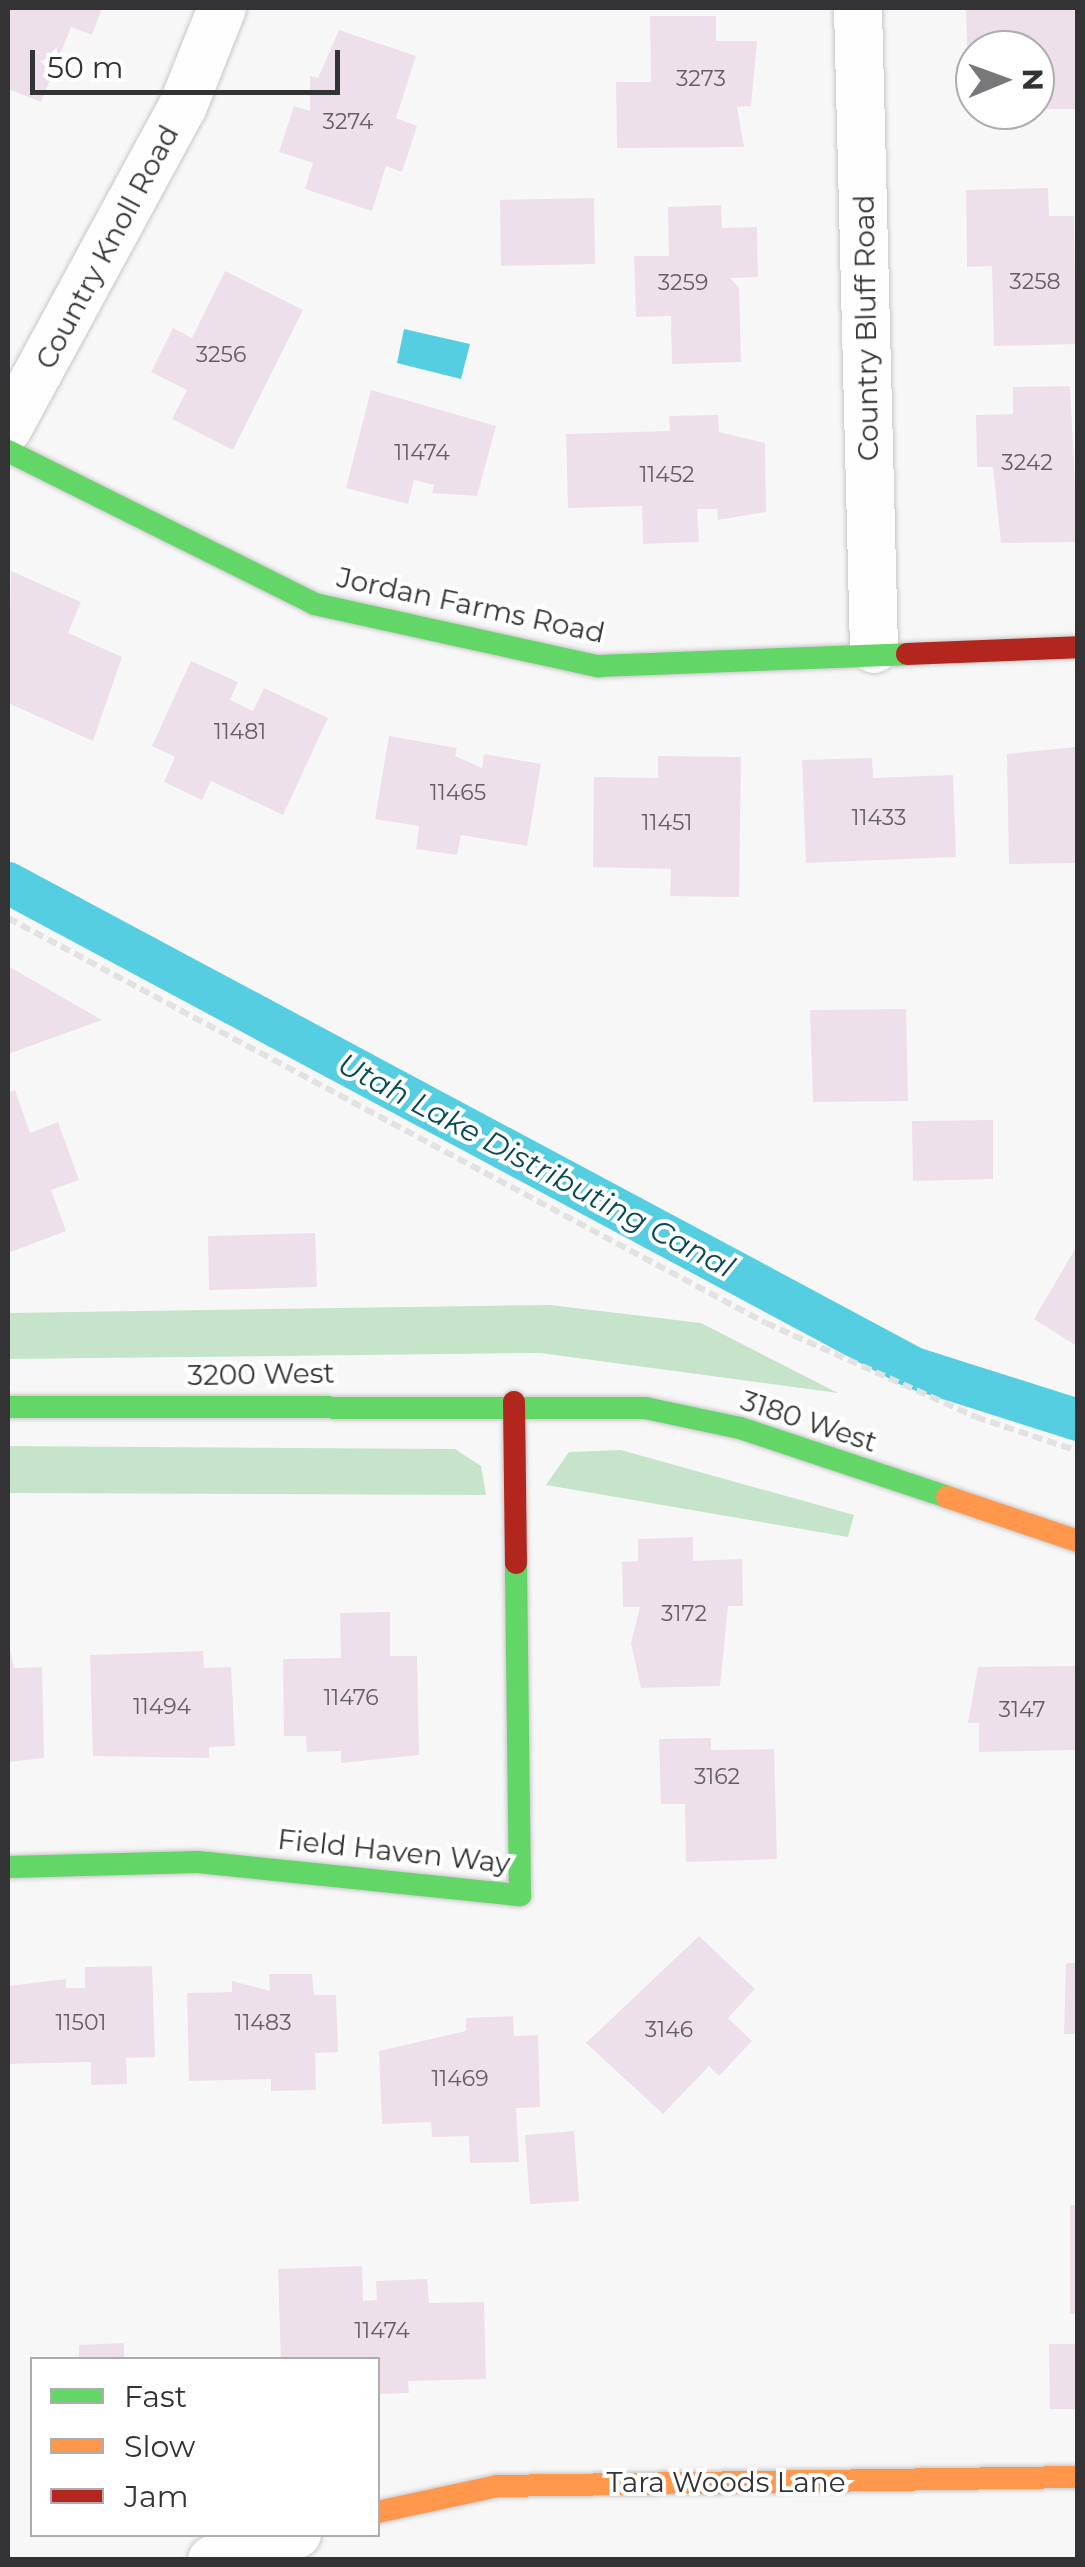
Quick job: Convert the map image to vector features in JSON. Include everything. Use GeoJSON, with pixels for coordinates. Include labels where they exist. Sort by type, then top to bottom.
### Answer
{"type":"FeatureCollection","features":[{"type":"Feature","properties":{"kind":"street","name":"Country Knoll Road"},"geometry":{"type":"LineString","coordinates":[[8,428],[182,106],[222,8]]}},
{"type":"Feature","properties":{"kind":"street","name":"Country Bluff Road"},"geometry":{"type":"LineString","coordinates":[[858,8],[874,649]]}},
{"type":"Feature","properties":{"kind":"street","name":"Jordan Farms Road"},"geometry":{"type":"LineString","coordinates":[[8,451],[316,604],[598,666],[874,649],[1078,647]]}},
{"type":"Feature","properties":{"kind":"street","name":"3200 West"},"geometry":{"type":"LineString","coordinates":[[8,1407],[514,1402]]}},
{"type":"Feature","properties":{"kind":"street","name":"3180 West"},"geometry":{"type":"LineString","coordinates":[[514,1402],[646,1408],[740,1428],[1078,1541]]}},
{"type":"Feature","properties":{"kind":"street","name":"Field Haven Way"},"geometry":{"type":"LineString","coordinates":[[8,1868],[198,1862],[520,1895],[514,1402]]}},
{"type":"Feature","properties":{"kind":"street","name":"Tara Woods Lane"},"geometry":{"type":"LineString","coordinates":[[380,2512],[497,2486],[1078,2477]]}},
{"type":"Feature","properties":{"kind":"street"},"geometry":{"type":"LineString","coordinates":[[212,2560],[288,2537]]}},
{"type":"Feature","properties":{"kind":"path"},"geometry":{"type":"LineString","coordinates":[[8,918],[766,1323],[976,1418],[1078,1451]]}},
{"type":"Feature","properties":{"kind":"green space"},"geometry":{"type":"Polygon","coordinates":[[[550,1305],[701,1323],[838,1393],[540,1353],[8,1359],[8,1313],[550,1305]]]}},
{"type":"Feature","properties":{"kind":"green space"},"geometry":{"type":"Polygon","coordinates":[[[8,1446],[455,1449],[481,1466],[486,1495],[8,1493],[8,1446]]]}},
{"type":"Feature","properties":{"kind":"green space"},"geometry":{"type":"Polygon","coordinates":[[[621,1450],[854,1515],[848,1537],[546,1485],[569,1452],[621,1450]]]}},
{"type":"Feature","properties":{"kind":"water"},"geometry":{"type":"Polygon","coordinates":[[[404,329],[470,344],[461,379],[397,363],[404,329]]]}},
{"type":"Feature","properties":{"kind":"building"},"geometry":{"type":"Polygon","coordinates":[[[8,8],[102,8],[92,35],[71,27],[41,102],[8,89],[8,8]]]}},
{"type":"Feature","properties":{"kind":"building"},"geometry":{"type":"Polygon","coordinates":[[[966,8],[1078,8],[1078,109],[1055,109],[1055,30],[966,30],[966,8]]]}},
{"type":"Feature","properties":{"kind":"building"},"geometry":{"type":"Polygon","coordinates":[[[650,16],[716,16],[716,41],[757,41],[751,106],[737,107],[744,147],[617,148],[616,82],[651,82],[650,16]]]}},
{"type":"Feature","properties":{"kind":"building"},"geometry":{"type":"Polygon","coordinates":[[[339,30],[416,56],[396,118],[417,126],[402,172],[386,166],[372,211],[305,189],[313,163],[279,152],[294,106],[310,111],[310,76],[318,78],[339,30]]]}},
{"type":"Feature","properties":{"kind":"building"},"geometry":{"type":"Polygon","coordinates":[[[1048,188],[1049,216],[1074,216],[1076,344],[994,346],[992,266],[967,267],[966,190],[1048,188]]]}},
{"type":"Feature","properties":{"kind":"building"},"geometry":{"type":"Polygon","coordinates":[[[594,198],[595,264],[501,266],[500,200],[594,198]]]}},
{"type":"Feature","properties":{"kind":"building"},"geometry":{"type":"Polygon","coordinates":[[[721,205],[722,228],[757,227],[758,277],[730,278],[739,288],[741,362],[672,364],[671,316],[636,317],[634,256],[669,256],[668,207],[721,205]]]}},
{"type":"Feature","properties":{"kind":"building"},"geometry":{"type":"Polygon","coordinates":[[[225,271],[303,310],[233,450],[172,419],[187,390],[151,372],[173,328],[192,338],[225,271]]]}},
{"type":"Feature","properties":{"kind":"building"},"geometry":{"type":"Polygon","coordinates":[[[1070,386],[1078,542],[1001,543],[993,467],[977,467],[976,415],[1013,414],[1013,387],[1070,386]]]}},
{"type":"Feature","properties":{"kind":"building"},"geometry":{"type":"Polygon","coordinates":[[[371,390],[496,426],[477,496],[432,493],[434,485],[414,480],[408,504],[346,488],[371,390]]]}},
{"type":"Feature","properties":{"kind":"building"},"geometry":{"type":"Polygon","coordinates":[[[718,415],[719,432],[765,443],[766,512],[718,520],[717,509],[697,509],[699,542],[643,544],[642,506],[568,508],[566,434],[670,431],[669,416],[718,415]]]}},
{"type":"Feature","properties":{"kind":"building"},"geometry":{"type":"Polygon","coordinates":[[[11,571],[81,602],[68,633],[122,657],[93,741],[8,703],[11,571]]]}},
{"type":"Feature","properties":{"kind":"building"},"geometry":{"type":"Polygon","coordinates":[[[191,661],[238,682],[230,700],[253,711],[264,688],[328,718],[283,815],[211,781],[202,800],[164,782],[175,757],[152,746],[191,661]]]}},
{"type":"Feature","properties":{"kind":"building"},"geometry":{"type":"Polygon","coordinates":[[[389,736],[457,748],[455,756],[482,768],[484,754],[541,764],[527,846],[461,835],[457,855],[416,849],[419,826],[375,819],[389,736]]]}},
{"type":"Feature","properties":{"kind":"building"},"geometry":{"type":"Polygon","coordinates":[[[1075,747],[1078,863],[1009,864],[1007,754],[1075,747]]]}},
{"type":"Feature","properties":{"kind":"building"},"geometry":{"type":"Polygon","coordinates":[[[658,756],[741,757],[739,897],[670,896],[671,869],[593,867],[594,777],[658,778],[658,756]]]}},
{"type":"Feature","properties":{"kind":"building"},"geometry":{"type":"Polygon","coordinates":[[[872,758],[873,778],[953,775],[956,857],[806,863],[802,760],[872,758]]]}},
{"type":"Feature","properties":{"kind":"building"},"geometry":{"type":"Polygon","coordinates":[[[8,966],[102,1020],[8,1054],[8,966]]]}},
{"type":"Feature","properties":{"kind":"building"},"geometry":{"type":"Polygon","coordinates":[[[906,1009],[908,1101],[813,1102],[810,1010],[906,1009]]]}},
{"type":"Feature","properties":{"kind":"building"},"geometry":{"type":"Polygon","coordinates":[[[15,1090],[30,1133],[58,1122],[79,1180],[51,1190],[66,1231],[8,1253],[8,1093],[15,1090]]]}},
{"type":"Feature","properties":{"kind":"building"},"geometry":{"type":"Polygon","coordinates":[[[993,1120],[993,1179],[913,1181],[912,1121],[993,1120]]]}},
{"type":"Feature","properties":{"kind":"building"},"geometry":{"type":"Polygon","coordinates":[[[315,1233],[317,1287],[209,1290],[208,1236],[315,1233]]]}},
{"type":"Feature","properties":{"kind":"building"},"geometry":{"type":"Polygon","coordinates":[[[1078,1244],[1078,1347],[1034,1319],[1078,1244]]]}},
{"type":"Feature","properties":{"kind":"building"},"geometry":{"type":"Polygon","coordinates":[[[693,1537],[693,1561],[742,1559],[743,1606],[728,1606],[720,1686],[641,1688],[631,1643],[640,1607],[623,1607],[622,1562],[638,1561],[638,1539],[693,1537]]]}},
{"type":"Feature","properties":{"kind":"building"},"geometry":{"type":"Polygon","coordinates":[[[390,1612],[390,1656],[417,1656],[419,1755],[341,1763],[341,1751],[307,1752],[306,1736],[284,1736],[283,1659],[341,1658],[340,1613],[390,1612]]]}},
{"type":"Feature","properties":{"kind":"building"},"geometry":{"type":"Polygon","coordinates":[[[8,1640],[14,1668],[42,1667],[44,1758],[8,1762],[8,1640]]]}},
{"type":"Feature","properties":{"kind":"building"},"geometry":{"type":"Polygon","coordinates":[[[203,1651],[204,1668],[231,1667],[235,1746],[209,1747],[209,1758],[93,1756],[90,1655],[203,1651]]]}},
{"type":"Feature","properties":{"kind":"building"},"geometry":{"type":"Polygon","coordinates":[[[1078,1666],[1078,1750],[979,1752],[979,1723],[968,1723],[978,1667],[1078,1666]]]}},
{"type":"Feature","properties":{"kind":"building"},"geometry":{"type":"Polygon","coordinates":[[[711,1738],[711,1750],[774,1749],[777,1859],[686,1862],[685,1804],[661,1804],[659,1739],[711,1738]]]}},
{"type":"Feature","properties":{"kind":"building"},"geometry":{"type":"Polygon","coordinates":[[[699,1936],[755,1989],[728,2018],[752,2041],[719,2076],[709,2066],[663,2114],[586,2043],[699,1936]]]}},
{"type":"Feature","properties":{"kind":"building"},"geometry":{"type":"Polygon","coordinates":[[[1066,1963],[1078,1963],[1078,2034],[1064,2034],[1066,1963]]]}},
{"type":"Feature","properties":{"kind":"building"},"geometry":{"type":"Polygon","coordinates":[[[152,1966],[155,2057],[126,2058],[127,2084],[91,2085],[91,2062],[8,2064],[8,1986],[66,1979],[66,1988],[85,1988],[85,1967],[152,1966]]]}},
{"type":"Feature","properties":{"kind":"building"},"geometry":{"type":"Polygon","coordinates":[[[269,1974],[312,1974],[314,1995],[336,1995],[338,2052],[315,2053],[316,2090],[271,2091],[271,2079],[189,2081],[187,1993],[232,1992],[232,1981],[270,1991],[269,1974]]]}},
{"type":"Feature","properties":{"kind":"building"},"geometry":{"type":"Polygon","coordinates":[[[513,2016],[514,2036],[538,2035],[540,2107],[516,2108],[519,2162],[470,2163],[469,2136],[432,2137],[431,2122],[382,2124],[379,2051],[466,2031],[466,2018],[513,2016]]]}},
{"type":"Feature","properties":{"kind":"building"},"geometry":{"type":"Polygon","coordinates":[[[574,2131],[579,2201],[530,2204],[525,2135],[574,2131]]]}},
{"type":"Feature","properties":{"kind":"building"},"geometry":{"type":"Polygon","coordinates":[[[1070,2205],[1078,2205],[1078,2314],[1070,2314],[1070,2205]]]}},
{"type":"Feature","properties":{"kind":"building"},"geometry":{"type":"Polygon","coordinates":[[[362,2266],[363,2301],[377,2300],[376,2281],[427,2279],[429,2303],[484,2302],[486,2379],[408,2381],[409,2393],[380,2394],[380,2357],[281,2357],[278,2269],[362,2266]]]}},
{"type":"Feature","properties":{"kind":"building"},"geometry":{"type":"Polygon","coordinates":[[[124,2343],[124,2357],[79,2357],[79,2345],[124,2343]]]}},
{"type":"Feature","properties":{"kind":"building"},"geometry":{"type":"Polygon","coordinates":[[[1049,2344],[1078,2344],[1078,2409],[1050,2409],[1049,2344]]]}},
{"type":"Feature","properties":{"kind":"waterway","name":"Utah Lake Distributing Canal"},"geometry":{"type":"LineString","coordinates":[[8,883],[914,1368],[1078,1420]]}},
{"type":"Feature","properties":{"kind":"traffic: fast"},"geometry":{"type":"LineString","coordinates":[[8,451],[315,604],[598,666],[907,654]]}},
{"type":"Feature","properties":{"kind":"traffic: fast"},"geometry":{"type":"LineString","coordinates":[[8,1407],[645,1408],[740,1428],[947,1497]]}},
{"type":"Feature","properties":{"kind":"traffic: fast"},"geometry":{"type":"LineString","coordinates":[[8,1867],[198,1862],[520,1895],[516,1563]]}},
{"type":"Feature","properties":{"kind":"traffic: slow"},"geometry":{"type":"LineString","coordinates":[[947,1497],[1078,1541]]}},
{"type":"Feature","properties":{"kind":"traffic: slow"},"geometry":{"type":"LineString","coordinates":[[380,2512],[497,2486],[1078,2477]]}},
{"type":"Feature","properties":{"kind":"traffic: jam"},"geometry":{"type":"LineString","coordinates":[[907,654],[1078,647]]}},
{"type":"Feature","properties":{"kind":"traffic: jam"},"geometry":{"type":"LineString","coordinates":[[514,1402],[516,1563]]}}]}
